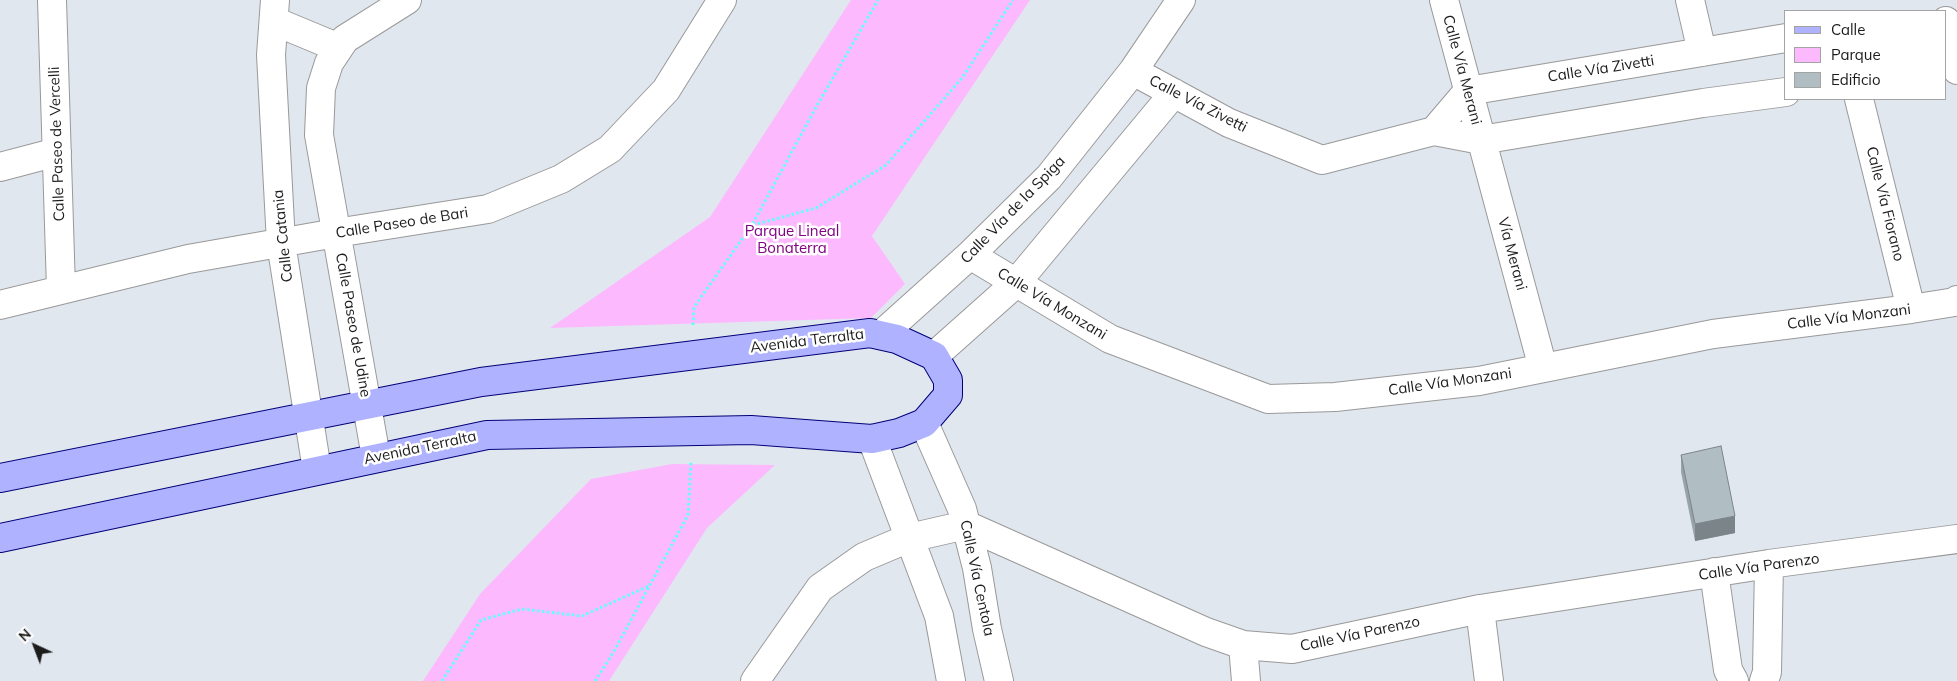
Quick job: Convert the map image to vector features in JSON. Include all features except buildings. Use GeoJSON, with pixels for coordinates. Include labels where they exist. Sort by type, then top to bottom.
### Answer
{"type":"FeatureCollection","features":[{"type":"Feature","properties":{"kind":"street","name":"Calle Paseo de Vercelli"},"geometry":{"type":"LineString","coordinates":[[52,0],[61,289]]}},
{"type":"Feature","properties":{"kind":"street","name":"Calle Paseo de Udine"},"geometry":{"type":"LineString","coordinates":[[376,458],[319,135],[321,88],[328,63],[345,39],[407,0]]}},
{"type":"Feature","properties":{"kind":"street","name":"Calle Paseo de Bari"},"geometry":{"type":"LineString","coordinates":[[0,305],[188,259],[488,209],[561,179],[610,148],[666,90],[722,0]]}},
{"type":"Feature","properties":{"kind":"street","name":"Calle Vía de la Spiga"},"geometry":{"type":"LineString","coordinates":[[882,334],[970,255],[1049,177],[1133,71],[1181,0]]}},
{"type":"Feature","properties":{"kind":"street","name":"Calle Vía Merani"},"geometry":{"type":"LineString","coordinates":[[1444,0],[1481,140]]}},
{"type":"Feature","properties":{"kind":"street"},"geometry":{"type":"LineString","coordinates":[[1690,0],[1702,52]]}},
{"type":"Feature","properties":{"kind":"street"},"geometry":{"type":"LineString","coordinates":[[274,11],[339,48]]}},
{"type":"Feature","properties":{"kind":"street","name":"Calle Catania"},"geometry":{"type":"LineString","coordinates":[[274,11],[271,55],[281,242],[317,470]]}},
{"type":"Feature","properties":{"kind":"street"},"geometry":{"type":"LineString","coordinates":[[1947,30],[1957,70]]}},
{"type":"Feature","properties":{"kind":"street","name":"Calle Vía Zivetti"},"geometry":{"type":"LineString","coordinates":[[1468,91],[1784,38]]}},
{"type":"Feature","properties":{"kind":"street","name":"Calle Vía Zivetti"},"geometry":{"type":"LineString","coordinates":[[1133,71],[1230,123],[1322,160],[1434,131],[1481,140],[1703,103],[1784,92]]}},
{"type":"Feature","properties":{"kind":"street"},"geometry":{"type":"LineString","coordinates":[[1434,131],[1468,91]]}},
{"type":"Feature","properties":{"kind":"street"},"geometry":{"type":"LineString","coordinates":[[924,424],[948,395],[948,380],[934,356],[1016,283],[1174,93]]}},
{"type":"Feature","properties":{"kind":"street","name":"Calle Vía Fiorano"},"geometry":{"type":"LineString","coordinates":[[1858,100],[1911,309]]}},
{"type":"Feature","properties":{"kind":"street","name":"Vía Merani"},"geometry":{"type":"LineString","coordinates":[[1481,140],[1543,368]]}},
{"type":"Feature","properties":{"kind":"street"},"geometry":{"type":"LineString","coordinates":[[0,167],[57,152]]}},
{"type":"Feature","properties":{"kind":"street","name":"Calle Vía Monzani"},"geometry":{"type":"LineString","coordinates":[[970,255],[1110,339],[1268,399],[1335,397],[1460,383],[1713,334],[1911,309],[1955,302],[1957,300]]}},
{"type":"Feature","properties":{"kind":"street","name":"Avenida Terralta"},"geometry":{"type":"LineString","coordinates":[[0,478],[481,382],[870,333],[882,334],[897,339],[934,356]]}},
{"type":"Feature","properties":{"kind":"street","name":"Avenida Terralta"},"geometry":{"type":"LineString","coordinates":[[0,538],[487,434],[751,430],[872,439],[899,433],[924,424]]}},
{"type":"Feature","properties":{"kind":"street","name":"Calle Vía Centola"},"geometry":{"type":"LineString","coordinates":[[924,424],[962,509],[978,568],[987,629],[999,681]]}},
{"type":"Feature","properties":{"kind":"street"},"geometry":{"type":"LineString","coordinates":[[872,439],[939,616],[951,681]]}},
{"type":"Feature","properties":{"kind":"street"},"geometry":{"type":"LineString","coordinates":[[755,681],[820,588],[864,557],[909,538],[966,525]]}},
{"type":"Feature","properties":{"kind":"street","name":"Calle Vía Parenzo"},"geometry":{"type":"LineString","coordinates":[[966,525],[1206,632],[1243,645],[1292,649],[1480,609],[1714,572],[1957,539]]}},
{"type":"Feature","properties":{"kind":"street"},"geometry":{"type":"LineString","coordinates":[[1764,681],[1767,672],[1769,564]]}},
{"type":"Feature","properties":{"kind":"street"},"geometry":{"type":"LineString","coordinates":[[1714,572],[1728,670],[1734,681]]}},
{"type":"Feature","properties":{"kind":"street"},"geometry":{"type":"LineString","coordinates":[[1480,609],[1488,681]]}},
{"type":"Feature","properties":{"kind":"street"},"geometry":{"type":"LineString","coordinates":[[1243,645],[1246,681]]}},
{"type":"Feature","properties":{"kind":"path"},"geometry":{"type":"LineString","coordinates":[[691,356],[694,307],[752,225],[815,109],[878,0]]}},
{"type":"Feature","properties":{"kind":"path"},"geometry":{"type":"LineString","coordinates":[[752,225],[816,208],[886,165],[962,78],[1013,0]]}},
{"type":"Feature","properties":{"kind":"path"},"geometry":{"type":"LineString","coordinates":[[595,681],[613,653],[688,515],[692,430]]}},
{"type":"Feature","properties":{"kind":"path"},"geometry":{"type":"LineString","coordinates":[[442,681],[481,620],[522,609],[582,616],[649,586]]}},
{"type":"Feature","properties":{"kind":"green space","name":"Parque Lineal Bonaterra"},"geometry":{"type":"Polygon","coordinates":[[[851,0],[1030,0],[872,236],[905,284],[871,318],[550,328],[710,217],[851,0]]]}},
{"type":"Feature","properties":{"kind":"green space"},"geometry":{"type":"Polygon","coordinates":[[[672,464],[775,465],[707,528],[609,681],[423,681],[480,594],[591,479],[672,464]]]}}]}
